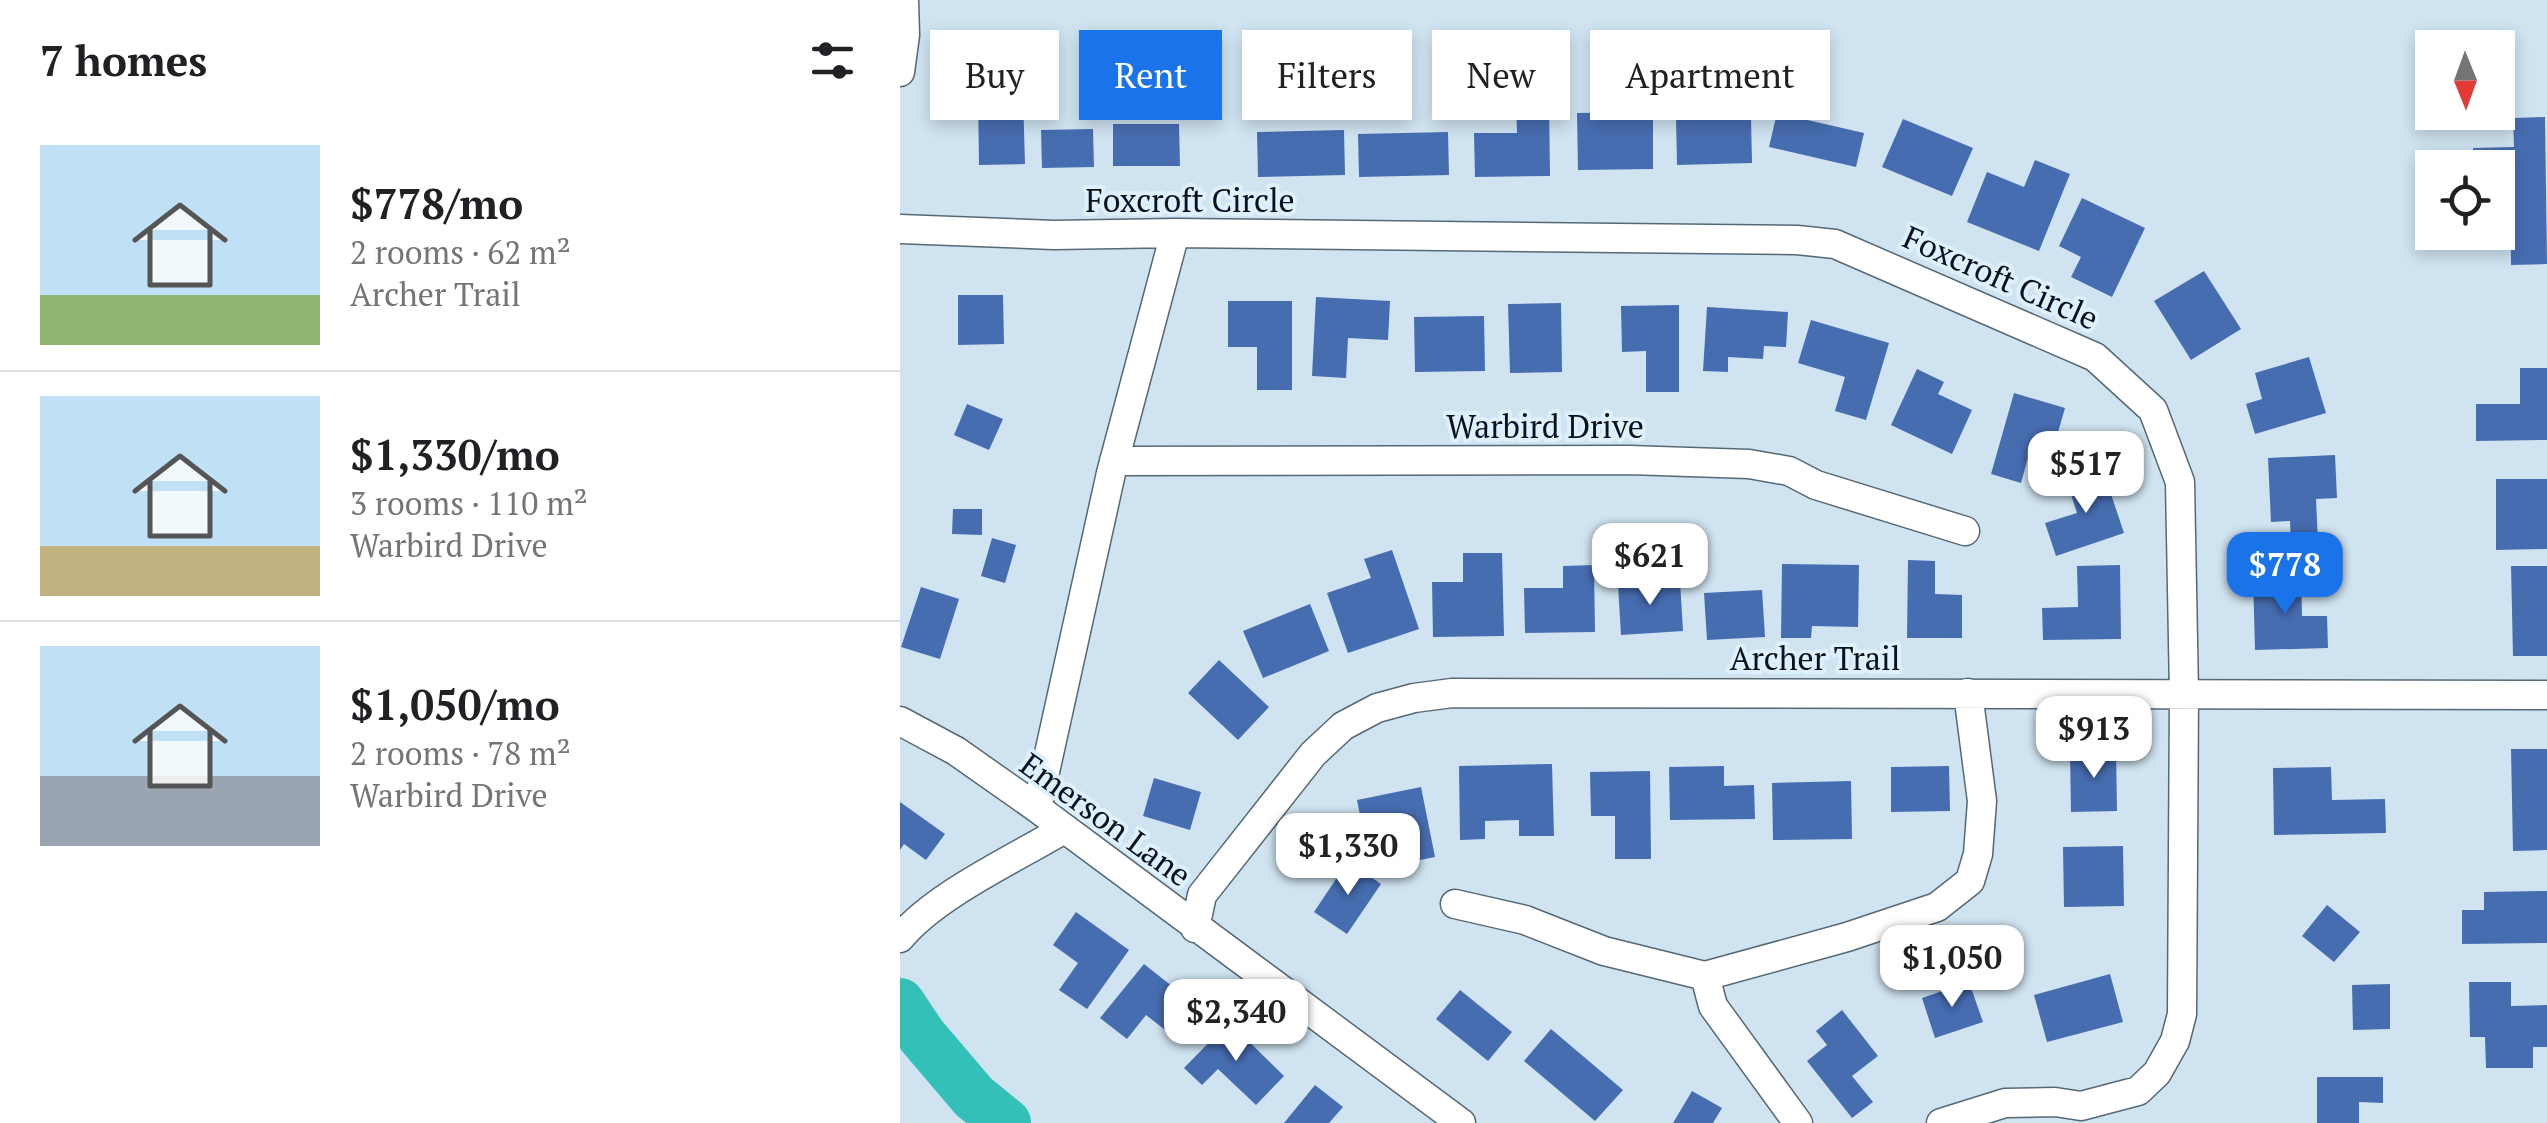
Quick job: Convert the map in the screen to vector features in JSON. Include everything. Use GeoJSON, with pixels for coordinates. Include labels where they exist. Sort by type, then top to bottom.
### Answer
{"type":"FeatureCollection","features":[{"type":"Feature","properties":{"kind":"street"},"geometry":{"type":"LineString","coordinates":[[900,72],[904,0]]}},
{"type":"Feature","properties":{"kind":"street","name":"Foxcroft Circle"},"geometry":{"type":"LineString","coordinates":[[900,230],[1054,235],[1797,240],[1835,244],[2095,357],[2152,410],[2180,482],[2184,694],[2182,1014],[2175,1041],[2156,1073],[2138,1091],[2112,1101],[2081,1106],[2005,1102],[1940,1123]]}},
{"type":"Feature","properties":{"kind":"street"},"geometry":{"type":"LineString","coordinates":[[1037,808],[1114,460],[1175,233]]}},
{"type":"Feature","properties":{"kind":"street","name":"Warbird Drive"},"geometry":{"type":"LineString","coordinates":[[1114,460],[1629,460],[1749,464],[1789,471],[1816,485],[1966,531]]}},
{"type":"Feature","properties":{"kind":"street","name":"Archer Trail"},"geometry":{"type":"LineString","coordinates":[[1194,928],[1202,896],[1313,754],[1343,726],[1376,708],[1414,698],[1452,693],[2547,694]]}},
{"type":"Feature","properties":{"kind":"street"},"geometry":{"type":"LineString","coordinates":[[1455,904],[1525,920],[1604,951],[1706,976],[1846,938],[1937,908],[1970,881],[1978,854],[1982,801],[1968,693]]}},
{"type":"Feature","properties":{"kind":"street","name":"Emerson Lane"},"geometry":{"type":"LineString","coordinates":[[900,721],[956,751],[1037,808],[1461,1123]]}},
{"type":"Feature","properties":{"kind":"street"},"geometry":{"type":"LineString","coordinates":[[900,938],[920,918],[956,894],[1064,829]]}},
{"type":"Feature","properties":{"kind":"street"},"geometry":{"type":"LineString","coordinates":[[1706,976],[1713,1006],[1798,1123]]}},
{"type":"Feature","properties":{"kind":"building"},"geometry":{"type":"Polygon","coordinates":[[[1577,113],[1590,113],[1590,120],[1653,120],[1653,169],[1578,170],[1577,113]]]}},
{"type":"Feature","properties":{"kind":"building"},"geometry":{"type":"Polygon","coordinates":[[[2545,117],[2547,264],[2511,265],[2511,250],[2515,250],[2515,150],[2473,150],[2514,147],[2515,118],[2545,117]]]}},
{"type":"Feature","properties":{"kind":"building"},"geometry":{"type":"Polygon","coordinates":[[[1903,119],[1973,148],[1952,196],[1882,167],[1903,119]]]}},
{"type":"Feature","properties":{"kind":"building"},"geometry":{"type":"Polygon","coordinates":[[[978,120],[1024,120],[1025,164],[979,165],[978,120]]]}},
{"type":"Feature","properties":{"kind":"building"},"geometry":{"type":"Polygon","coordinates":[[[1517,120],[1549,120],[1550,176],[1475,177],[1474,133],[1517,133],[1517,120]]]}},
{"type":"Feature","properties":{"kind":"building"},"geometry":{"type":"Polygon","coordinates":[[[1676,120],[1751,120],[1752,163],[1677,165],[1676,120]]]}},
{"type":"Feature","properties":{"kind":"building"},"geometry":{"type":"Polygon","coordinates":[[[1775,120],[1807,120],[1864,133],[1856,167],[1769,147],[1775,120]]]}},
{"type":"Feature","properties":{"kind":"building"},"geometry":{"type":"Polygon","coordinates":[[[1113,124],[1179,124],[1180,166],[1113,166],[1113,124]]]}},
{"type":"Feature","properties":{"kind":"building"},"geometry":{"type":"Polygon","coordinates":[[[1093,129],[1094,167],[1042,168],[1041,130],[1093,129]]]}},
{"type":"Feature","properties":{"kind":"building"},"geometry":{"type":"Polygon","coordinates":[[[1344,130],[1345,175],[1258,177],[1257,132],[1344,130]]]}},
{"type":"Feature","properties":{"kind":"building"},"geometry":{"type":"Polygon","coordinates":[[[1448,132],[1449,175],[1359,177],[1358,134],[1448,132]]]}},
{"type":"Feature","properties":{"kind":"building"},"geometry":{"type":"Polygon","coordinates":[[[2035,160],[2070,174],[2039,251],[1967,222],[1987,172],[2024,187],[2035,160]]]}},
{"type":"Feature","properties":{"kind":"building"},"geometry":{"type":"Polygon","coordinates":[[[2082,198],[2145,228],[2112,297],[2071,277],[2081,257],[2059,246],[2082,198]]]}},
{"type":"Feature","properties":{"kind":"building"},"geometry":{"type":"Polygon","coordinates":[[[2204,271],[2241,329],[2191,360],[2154,301],[2204,271]]]}},
{"type":"Feature","properties":{"kind":"building"},"geometry":{"type":"Polygon","coordinates":[[[958,295],[1003,295],[1004,344],[958,345],[958,295]]]}},
{"type":"Feature","properties":{"kind":"building"},"geometry":{"type":"Polygon","coordinates":[[[1316,297],[1390,301],[1388,340],[1348,338],[1346,378],[1312,376],[1316,297]]]}},
{"type":"Feature","properties":{"kind":"building"},"geometry":{"type":"Polygon","coordinates":[[[1228,301],[1292,301],[1292,390],[1257,390],[1257,347],[1228,347],[1228,301]]]}},
{"type":"Feature","properties":{"kind":"building"},"geometry":{"type":"Polygon","coordinates":[[[1561,303],[1562,372],[1510,373],[1508,304],[1561,303]]]}},
{"type":"Feature","properties":{"kind":"building"},"geometry":{"type":"Polygon","coordinates":[[[1679,305],[1679,392],[1646,392],[1646,351],[1622,352],[1621,306],[1679,305]]]}},
{"type":"Feature","properties":{"kind":"building"},"geometry":{"type":"Polygon","coordinates":[[[1707,307],[1788,312],[1786,347],[1764,346],[1763,359],[1728,357],[1728,372],[1703,371],[1707,307]]]}},
{"type":"Feature","properties":{"kind":"building"},"geometry":{"type":"Polygon","coordinates":[[[1484,316],[1485,371],[1415,372],[1414,317],[1484,316]]]}},
{"type":"Feature","properties":{"kind":"building"},"geometry":{"type":"Polygon","coordinates":[[[1811,320],[1889,343],[1866,420],[1835,411],[1845,377],[1798,363],[1811,320]]]}},
{"type":"Feature","properties":{"kind":"building"},"geometry":{"type":"Polygon","coordinates":[[[2309,357],[2326,413],[2255,434],[2246,404],[2262,399],[2255,373],[2309,357]]]}},
{"type":"Feature","properties":{"kind":"building"},"geometry":{"type":"Polygon","coordinates":[[[2520,368],[2547,368],[2547,440],[2476,441],[2476,404],[2520,404],[2520,368]]]}},
{"type":"Feature","properties":{"kind":"building"},"geometry":{"type":"Polygon","coordinates":[[[1917,369],[1944,382],[1938,394],[1972,410],[1952,454],[1891,425],[1917,369]]]}},
{"type":"Feature","properties":{"kind":"building"},"geometry":{"type":"Polygon","coordinates":[[[2014,393],[2065,408],[2052,453],[2031,447],[2021,483],[1991,474],[2014,393]]]}},
{"type":"Feature","properties":{"kind":"building"},"geometry":{"type":"Polygon","coordinates":[[[967,404],[1003,419],[989,450],[954,435],[967,404]]]}},
{"type":"Feature","properties":{"kind":"building"},"geometry":{"type":"Polygon","coordinates":[[[2335,455],[2337,498],[2316,499],[2318,542],[2291,543],[2290,521],[2271,522],[2268,458],[2335,455]]]}},
{"type":"Feature","properties":{"kind":"building"},"geometry":{"type":"Polygon","coordinates":[[[2103,470],[2124,533],[2056,556],[2045,523],[2077,513],[2067,482],[2103,470]]]}},
{"type":"Feature","properties":{"kind":"building"},"geometry":{"type":"Polygon","coordinates":[[[2496,479],[2547,479],[2547,549],[2496,550],[2496,479]]]}},
{"type":"Feature","properties":{"kind":"building"},"geometry":{"type":"Polygon","coordinates":[[[953,509],[982,509],[982,535],[952,534],[953,509]]]}},
{"type":"Feature","properties":{"kind":"building"},"geometry":{"type":"Polygon","coordinates":[[[992,538],[1016,545],[1005,583],[981,576],[992,538]]]}},
{"type":"Feature","properties":{"kind":"building"},"geometry":{"type":"Polygon","coordinates":[[[1392,550],[1419,629],[1348,653],[1327,593],[1371,578],[1364,559],[1392,550]]]}},
{"type":"Feature","properties":{"kind":"building"},"geometry":{"type":"Polygon","coordinates":[[[1463,553],[1502,553],[1504,636],[1433,637],[1432,582],[1463,582],[1463,553]]]}},
{"type":"Feature","properties":{"kind":"building"},"geometry":{"type":"Polygon","coordinates":[[[1908,560],[1935,561],[1935,594],[1962,595],[1962,638],[1907,638],[1908,560]]]}},
{"type":"Feature","properties":{"kind":"building"},"geometry":{"type":"Polygon","coordinates":[[[1782,564],[1859,565],[1858,627],[1812,626],[1811,638],[1781,638],[1782,564]]]}},
{"type":"Feature","properties":{"kind":"building"},"geometry":{"type":"Polygon","coordinates":[[[1594,565],[1595,632],[1525,633],[1524,588],[1563,588],[1563,566],[1594,565]]]}},
{"type":"Feature","properties":{"kind":"building"},"geometry":{"type":"Polygon","coordinates":[[[2120,565],[2121,639],[2043,640],[2042,608],[2078,607],[2077,566],[2120,565]]]}},
{"type":"Feature","properties":{"kind":"building"},"geometry":{"type":"Polygon","coordinates":[[[2511,566],[2547,566],[2547,656],[2513,656],[2511,566]]]}},
{"type":"Feature","properties":{"kind":"building"},"geometry":{"type":"Polygon","coordinates":[[[2301,576],[2302,616],[2327,616],[2328,648],[2255,650],[2253,577],[2301,576]]]}},
{"type":"Feature","properties":{"kind":"building"},"geometry":{"type":"Polygon","coordinates":[[[1680,581],[1683,631],[1621,635],[1618,585],[1680,581]]]}},
{"type":"Feature","properties":{"kind":"building"},"geometry":{"type":"Polygon","coordinates":[[[921,587],[959,599],[940,659],[901,647],[921,587]]]}},
{"type":"Feature","properties":{"kind":"building"},"geometry":{"type":"Polygon","coordinates":[[[1762,590],[1765,637],[1707,640],[1704,593],[1762,590]]]}},
{"type":"Feature","properties":{"kind":"building"},"geometry":{"type":"Polygon","coordinates":[[[1310,604],[1329,651],[1263,678],[1243,631],[1310,604]]]}},
{"type":"Feature","properties":{"kind":"building"},"geometry":{"type":"Polygon","coordinates":[[[1219,660],[1269,707],[1238,740],[1188,693],[1219,660]]]}},
{"type":"Feature","properties":{"kind":"building"},"geometry":{"type":"Polygon","coordinates":[[[2511,749],[2547,749],[2547,850],[2513,851],[2511,749]]]}},
{"type":"Feature","properties":{"kind":"building"},"geometry":{"type":"Polygon","coordinates":[[[2116,750],[2117,811],[2071,812],[2070,751],[2116,750]]]}},
{"type":"Feature","properties":{"kind":"building"},"geometry":{"type":"Polygon","coordinates":[[[1552,764],[1554,836],[1519,836],[1519,820],[1485,821],[1485,839],[1460,840],[1459,766],[1552,764]]]}},
{"type":"Feature","properties":{"kind":"building"},"geometry":{"type":"Polygon","coordinates":[[[1724,766],[1724,786],[1754,785],[1755,819],[1670,820],[1669,767],[1724,766]]]}},
{"type":"Feature","properties":{"kind":"building"},"geometry":{"type":"Polygon","coordinates":[[[1949,766],[1950,811],[1891,812],[1891,767],[1949,766]]]}},
{"type":"Feature","properties":{"kind":"building"},"geometry":{"type":"Polygon","coordinates":[[[2331,767],[2332,800],[2385,799],[2386,833],[2274,835],[2273,768],[2331,767]]]}},
{"type":"Feature","properties":{"kind":"building"},"geometry":{"type":"Polygon","coordinates":[[[1650,771],[1651,859],[1615,859],[1615,816],[1591,816],[1590,772],[1650,771]]]}},
{"type":"Feature","properties":{"kind":"building"},"geometry":{"type":"Polygon","coordinates":[[[1154,778],[1201,792],[1190,830],[1143,816],[1154,778]]]}},
{"type":"Feature","properties":{"kind":"building"},"geometry":{"type":"Polygon","coordinates":[[[1851,781],[1852,839],[1773,840],[1772,783],[1851,781]]]}},
{"type":"Feature","properties":{"kind":"building"},"geometry":{"type":"Polygon","coordinates":[[[1421,787],[1435,857],[1410,862],[1405,837],[1366,845],[1357,800],[1421,787]]]}},
{"type":"Feature","properties":{"kind":"building"},"geometry":{"type":"Polygon","coordinates":[[[900,802],[945,834],[926,860],[904,844],[900,850],[900,802]]]}},
{"type":"Feature","properties":{"kind":"building"},"geometry":{"type":"Polygon","coordinates":[[[2123,846],[2124,906],[2064,907],[2063,847],[2123,846]]]}},
{"type":"Feature","properties":{"kind":"building"},"geometry":{"type":"Polygon","coordinates":[[[1348,861],[1381,884],[1347,934],[1314,912],[1348,861]]]}},
{"type":"Feature","properties":{"kind":"building"},"geometry":{"type":"Polygon","coordinates":[[[2547,891],[2547,943],[2462,944],[2462,910],[2484,910],[2484,892],[2547,891]]]}},
{"type":"Feature","properties":{"kind":"building"},"geometry":{"type":"Polygon","coordinates":[[[2327,905],[2360,932],[2334,962],[2302,936],[2327,905]]]}},
{"type":"Feature","properties":{"kind":"building"},"geometry":{"type":"Polygon","coordinates":[[[1076,912],[1129,950],[1087,1009],[1059,990],[1078,963],[1053,945],[1076,912]]]}},
{"type":"Feature","properties":{"kind":"building"},"geometry":{"type":"Polygon","coordinates":[[[1144,964],[1202,1010],[1178,1040],[1146,1015],[1127,1039],[1100,1018],[1144,964]]]}},
{"type":"Feature","properties":{"kind":"building"},"geometry":{"type":"Polygon","coordinates":[[[2110,974],[2123,1022],[2047,1042],[2034,995],[2110,974]]]}},
{"type":"Feature","properties":{"kind":"building"},"geometry":{"type":"Polygon","coordinates":[[[1969,982],[1983,1022],[1935,1038],[1922,998],[1969,982]]]}},
{"type":"Feature","properties":{"kind":"building"},"geometry":{"type":"Polygon","coordinates":[[[2469,982],[2511,982],[2511,1006],[2547,1005],[2547,1047],[2533,1047],[2533,1068],[2486,1068],[2485,1037],[2470,1037],[2469,982]]]}},
{"type":"Feature","properties":{"kind":"building"},"geometry":{"type":"Polygon","coordinates":[[[2390,984],[2390,1029],[2353,1030],[2352,985],[2390,984]]]}},
{"type":"Feature","properties":{"kind":"building"},"geometry":{"type":"Polygon","coordinates":[[[1460,990],[1512,1032],[1488,1061],[1436,1019],[1460,990]]]}},
{"type":"Feature","properties":{"kind":"building"},"geometry":{"type":"Polygon","coordinates":[[[1842,1010],[1878,1056],[1852,1076],[1873,1102],[1852,1118],[1807,1061],[1827,1045],[1816,1031],[1842,1010]]]}},
{"type":"Feature","properties":{"kind":"building"},"geometry":{"type":"Polygon","coordinates":[[[1229,1022],[1284,1076],[1256,1105],[1218,1069],[1202,1085],[1184,1068],[1229,1022]]]}},
{"type":"Feature","properties":{"kind":"building"},"geometry":{"type":"Polygon","coordinates":[[[1551,1029],[1623,1090],[1595,1121],[1524,1061],[1551,1029]]]}},
{"type":"Feature","properties":{"kind":"building"},"geometry":{"type":"Polygon","coordinates":[[[2317,1077],[2383,1077],[2383,1103],[2359,1102],[2359,1123],[2317,1123],[2317,1077]]]}},
{"type":"Feature","properties":{"kind":"building"},"geometry":{"type":"Polygon","coordinates":[[[1315,1085],[1343,1107],[1329,1123],[1284,1123],[1315,1085]]]}},
{"type":"Feature","properties":{"kind":"building"},"geometry":{"type":"Polygon","coordinates":[[[1692,1091],[1722,1108],[1713,1123],[1673,1123],[1692,1091]]]}},
{"type":"Feature","properties":{"kind":"waterway"},"geometry":{"type":"LineString","coordinates":[[900,1003],[922,1036],[974,1097],[1006,1123]]}}]}
